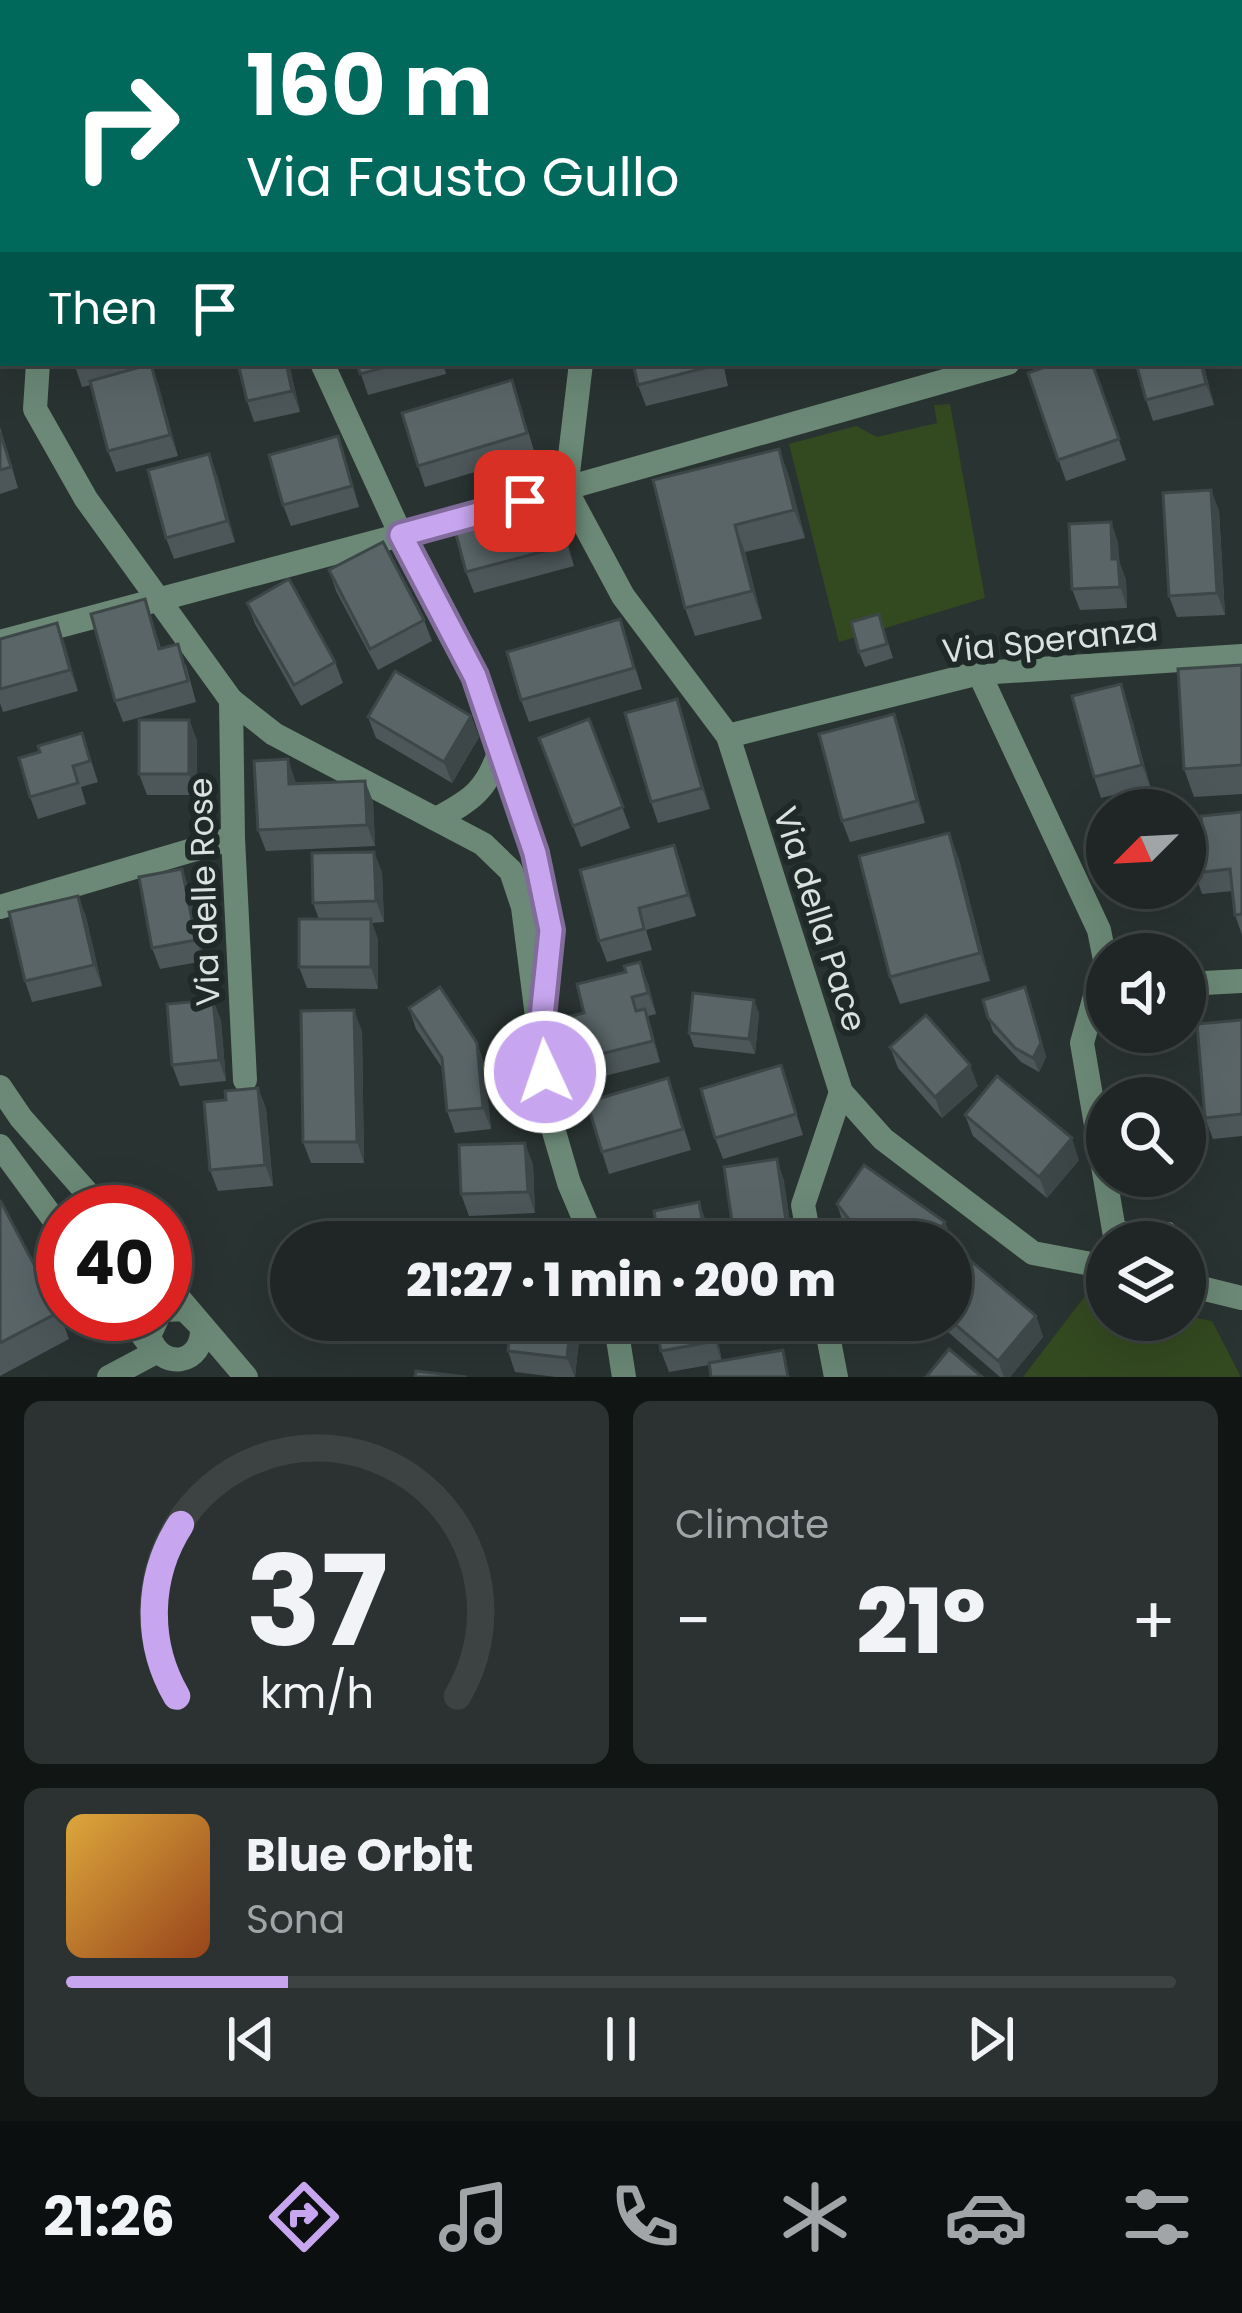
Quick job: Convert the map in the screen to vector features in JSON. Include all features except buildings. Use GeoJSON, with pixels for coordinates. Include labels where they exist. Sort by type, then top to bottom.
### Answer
{"type":"FeatureCollection","features":[{"type":"Feature","properties":{"kind":"street"},"geometry":{"type":"LineString","coordinates":[[38,366],[35,410],[86,499],[231,700],[274,734],[483,844],[511,872],[524,907],[550,1118],[568,1183],[585,1221]]}},
{"type":"Feature","properties":{"kind":"street"},"geometry":{"type":"LineString","coordinates":[[323,366],[401,535],[475,676],[535,853],[551,930],[541,1027]]}},
{"type":"Feature","properties":{"kind":"street"},"geometry":{"type":"LineString","coordinates":[[566,490],[581,366]]}},
{"type":"Feature","properties":{"kind":"street"},"geometry":{"type":"LineString","coordinates":[[0,642],[566,490],[998,366]]}},
{"type":"Feature","properties":{"kind":"street","name":"Via della Pace"},"geometry":{"type":"LineString","coordinates":[[566,490],[623,596],[728,736],[841,1093],[883,1139],[1033,1252],[1086,1263]]}},
{"type":"Feature","properties":{"kind":"street","name":"Via Speranza"},"geometry":{"type":"LineString","coordinates":[[728,736],[979,673],[1242,656]]}},
{"type":"Feature","properties":{"kind":"street"},"geometry":{"type":"LineString","coordinates":[[979,673],[1100,933]]}},
{"type":"Feature","properties":{"kind":"street","name":"Via delle Rose"},"geometry":{"type":"LineString","coordinates":[[231,700],[245,1080]]}},
{"type":"Feature","properties":{"kind":"street"},"geometry":{"type":"LineString","coordinates":[[436,819],[468,802],[491,778],[500,750]]}},
{"type":"Feature","properties":{"kind":"street"},"geometry":{"type":"LineString","coordinates":[[0,907],[233,838]]}},
{"type":"Feature","properties":{"kind":"street"},"geometry":{"type":"LineString","coordinates":[[1206,983],[1242,981]]}},
{"type":"Feature","properties":{"kind":"street"},"geometry":{"type":"LineString","coordinates":[[1086,1021],[1082,1043],[1113,1221]]}},
{"type":"Feature","properties":{"kind":"street"},"geometry":{"type":"LineString","coordinates":[[0,1087],[80,1185]]}},
{"type":"Feature","properties":{"kind":"street"},"geometry":{"type":"LineString","coordinates":[[806,1221],[803,1205],[841,1093]]}},
{"type":"Feature","properties":{"kind":"street"},"geometry":{"type":"LineString","coordinates":[[0,1146],[36,1195]]}},
{"type":"Feature","properties":{"kind":"street"},"geometry":{"type":"LineString","coordinates":[[1206,1289],[1242,1298]]}},
{"type":"Feature","properties":{"kind":"street"},"geometry":{"type":"LineString","coordinates":[[192,1312],[246,1377]]}},
{"type":"Feature","properties":{"kind":"street"},"geometry":{"type":"LineString","coordinates":[[151,1341],[156,1352],[171,1360],[192,1355],[203,1336],[192,1315]]}},
{"type":"Feature","properties":{"kind":"street"},"geometry":{"type":"LineString","coordinates":[[147,1341],[175,1377]]}},
{"type":"Feature","properties":{"kind":"street"},"geometry":{"type":"LineString","coordinates":[[618,1341],[624,1377]]}},
{"type":"Feature","properties":{"kind":"street"},"geometry":{"type":"LineString","coordinates":[[829,1341],[836,1377]]}},
{"type":"Feature","properties":{"kind":"street"},"geometry":{"type":"LineString","coordinates":[[109,1377],[156,1352]]}},
{"type":"Feature","properties":{"kind":"green space"},"geometry":{"type":"Polygon","coordinates":[[[950,404],[985,598],[839,642],[789,444],[856,426],[877,437],[937,423],[934,405],[950,404]]]}},
{"type":"Feature","properties":{"kind":"green space"},"geometry":{"type":"Polygon","coordinates":[[[1085,1296],[1086,1341],[1206,1341],[1206,1320],[1212,1321],[1241,1377],[1023,1377],[1085,1296]]]}},
{"type":"Feature","properties":{"kind":"route"},"geometry":{"type":"LineString","coordinates":[[525,501],[401,535],[475,676],[535,853],[551,930],[541,1027],[545,1072]]}}]}
